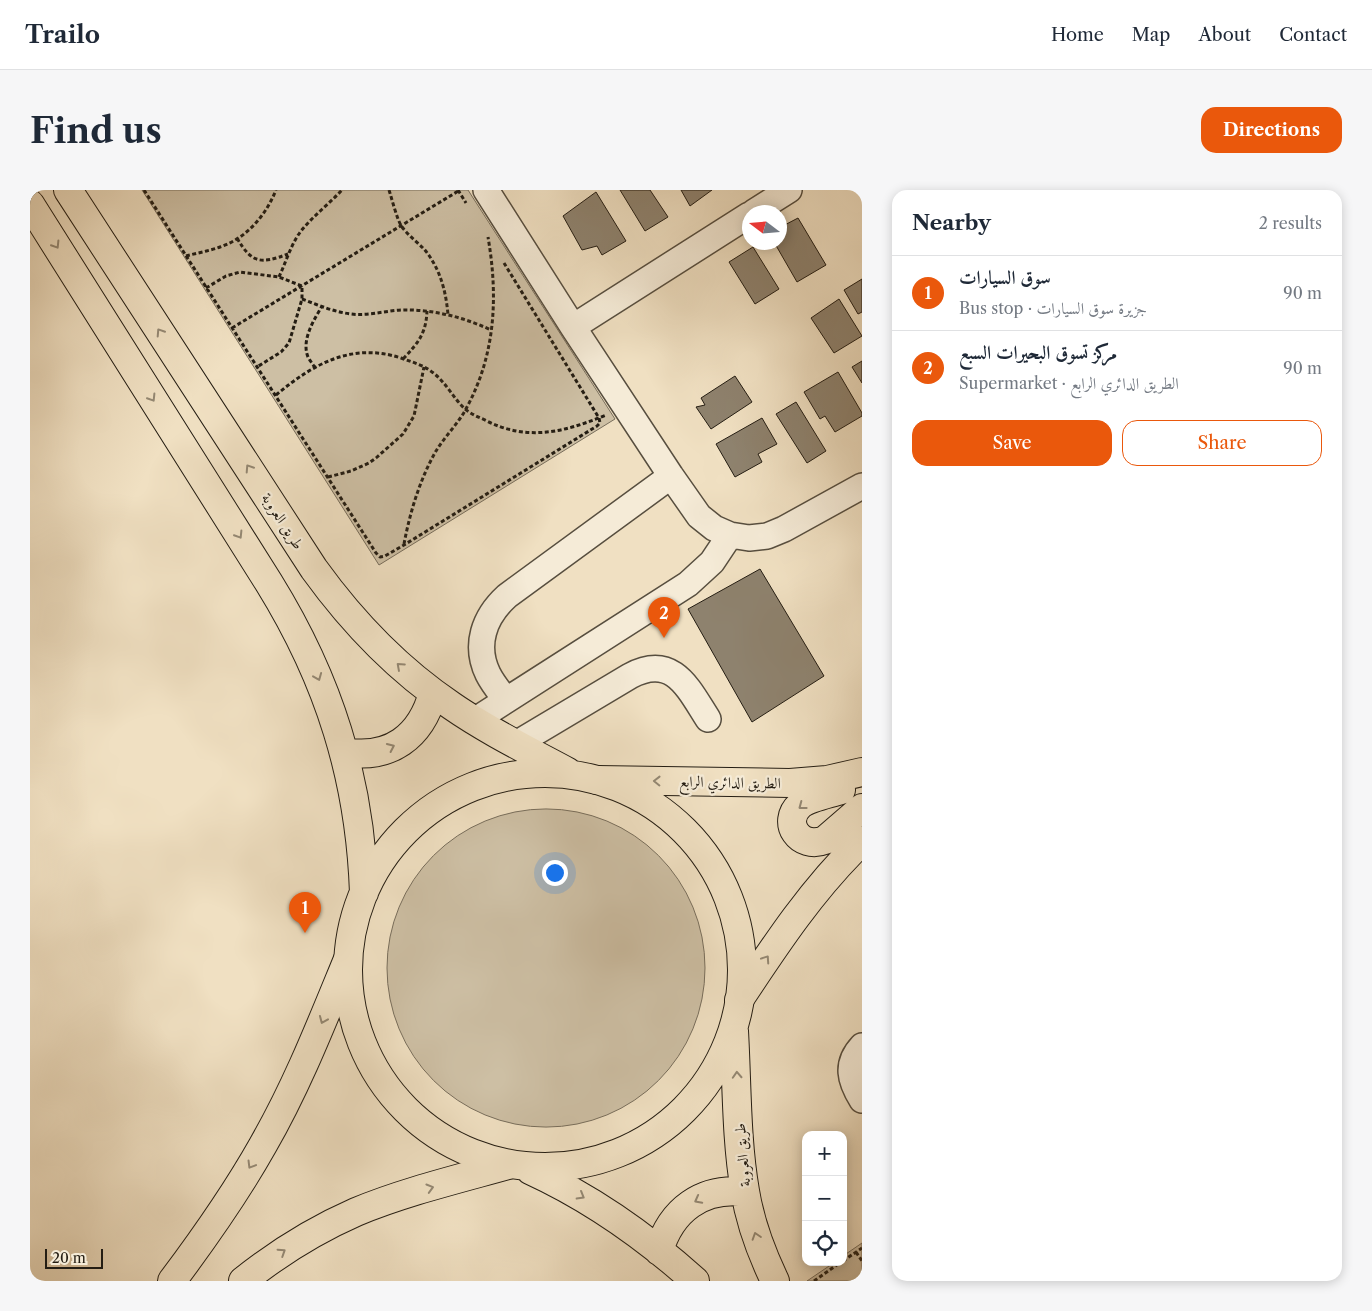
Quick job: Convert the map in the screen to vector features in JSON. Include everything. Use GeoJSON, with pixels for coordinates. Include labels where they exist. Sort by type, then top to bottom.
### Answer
{"type":"FeatureCollection","features":[{"type":"Feature","properties":{"kind":"main road","name":"طريق العروبة"},"geometry":{"type":"LineString","coordinates":[[68,190],[319,576],[356,623],[380,648],[432,693],[474,721],[516,744],[586,777]]}},
{"type":"Feature","properties":{"kind":"main road"},"geometry":{"type":"LineString","coordinates":[[30,204],[285,609],[313,664],[344,752],[359,826],[364,893]]}},
{"type":"Feature","properties":{"kind":"main road"},"geometry":{"type":"LineString","coordinates":[[344,752],[356,754],[380,752],[401,742],[425,716],[432,693]]}},
{"type":"Feature","properties":{"kind":"main road","name":"الطريق الدائري الرابع"},"geometry":{"type":"LineString","coordinates":[[586,777],[790,783],[827,780],[862,772]]}},
{"type":"Feature","properties":{"kind":"main road"},"geometry":{"type":"LineString","coordinates":[[243,1281],[275,1257],[307,1237],[358,1212],[403,1196],[515,1166],[544,1168],[568,1166],[613,1156],[654,1134],[678,1115],[704,1086],[726,1046],[736,1012],[741,976],[737,929],[731,906],[722,884],[696,844],[680,826],[661,811],[634,794],[620,788],[586,777],[551,773],[504,777],[453,796],[420,818],[388,852],[374,872],[364,893],[356,914],[351,936],[348,980],[355,1024],[365,1051],[383,1083],[396,1100],[429,1130],[447,1142],[473,1154],[515,1166],[551,1180],[580,1195],[607,1212],[695,1281]]}},
{"type":"Feature","properties":{"kind":"main road"},"geometry":{"type":"LineString","coordinates":[[862,780],[846,788],[803,803],[798,807],[792,819],[795,833],[805,841],[819,842],[825,840],[862,808]]}},
{"type":"Feature","properties":{"kind":"main road"},"geometry":{"type":"LineString","coordinates":[[736,1012],[785,932],[801,910],[835,868],[862,840]]}},
{"type":"Feature","properties":{"kind":"main road"},"geometry":{"type":"LineString","coordinates":[[172,1281],[216,1221],[264,1144],[304,1064],[348,958]]}},
{"type":"Feature","properties":{"kind":"main road","name":"طريق العروبة"},"geometry":{"type":"LineString","coordinates":[[736,1012],[740,1147],[745,1192],[758,1240],[775,1281]]}},
{"type":"Feature","properties":{"kind":"main road"},"geometry":{"type":"LineString","coordinates":[[659,1251],[669,1227],[685,1208],[696,1200],[720,1192],[733,1190],[745,1192]]}},
{"type":"Feature","properties":{"kind":"street"},"geometry":{"type":"LineString","coordinates":[[765,205],[789,190]]}},
{"type":"Feature","properties":{"kind":"street"},"geometry":{"type":"LineString","coordinates":[[477,198],[573,327],[670,476],[699,516],[714,528],[730,535],[749,538],[767,536],[784,529],[862,486]]}},
{"type":"Feature","properties":{"kind":"street"},"geometry":{"type":"LineString","coordinates":[[573,327],[742,220]]}},
{"type":"Feature","properties":{"kind":"street"},"geometry":{"type":"LineString","coordinates":[[506,700],[484,664],[482,639],[490,615],[507,596],[670,476]]}},
{"type":"Feature","properties":{"kind":"street"},"geometry":{"type":"LineString","coordinates":[[474,721],[688,584],[712,562],[730,535]]}},
{"type":"Feature","properties":{"kind":"street"},"geometry":{"type":"LineString","coordinates":[[516,744],[630,676],[647,669],[657,668],[666,670],[682,680],[708,719]]}},
{"type":"Feature","properties":{"kind":"street"},"geometry":{"type":"LineString","coordinates":[[862,1046],[855,1054],[851,1073],[852,1082],[862,1100]]}},
{"type":"Feature","properties":{"kind":"path"},"geometry":{"type":"LineString","coordinates":[[144,190],[378,555],[382,557],[600,423],[599,418],[503,261]]}},
{"type":"Feature","properties":{"kind":"path"},"geometry":{"type":"LineString","coordinates":[[186,256],[220,247],[246,232],[261,216],[276,190]]}},
{"type":"Feature","properties":{"kind":"path"},"geometry":{"type":"LineString","coordinates":[[279,277],[300,232],[342,190]]}},
{"type":"Feature","properties":{"kind":"path"},"geometry":{"type":"LineString","coordinates":[[389,190],[401,226],[425,251],[438,271],[443,285],[448,315]]}},
{"type":"Feature","properties":{"kind":"path"},"geometry":{"type":"LineString","coordinates":[[232,328],[459,190],[477,198]]}},
{"type":"Feature","properties":{"kind":"path"},"geometry":{"type":"LineString","coordinates":[[404,545],[424,474],[437,450],[466,409],[478,383],[484,363],[493,321],[494,291],[492,258],[488,237],[493,245]]}},
{"type":"Feature","properties":{"kind":"path"},"geometry":{"type":"LineString","coordinates":[[236,238],[244,251],[255,259],[263,261],[272,260],[289,254]]}},
{"type":"Feature","properties":{"kind":"path"},"geometry":{"type":"LineString","coordinates":[[206,288],[235,273],[279,277],[302,286]]}},
{"type":"Feature","properties":{"kind":"path"},"geometry":{"type":"LineString","coordinates":[[257,367],[281,352],[289,343],[302,300],[302,286]]}},
{"type":"Feature","properties":{"kind":"path"},"geometry":{"type":"LineString","coordinates":[[302,300],[338,312],[360,314],[400,310],[427,311],[448,315],[491,330]]}},
{"type":"Feature","properties":{"kind":"path"},"geometry":{"type":"LineString","coordinates":[[315,368],[308,356],[306,347],[310,328],[322,306]]}},
{"type":"Feature","properties":{"kind":"path"},"geometry":{"type":"LineString","coordinates":[[403,359],[420,339],[426,322],[427,311]]}},
{"type":"Feature","properties":{"kind":"path"},"geometry":{"type":"LineString","coordinates":[[275,395],[315,368],[340,356],[359,352],[389,354],[424,367],[442,381],[455,399],[466,409],[494,425],[522,433],[560,431],[625,407]]}},
{"type":"Feature","properties":{"kind":"path"},"geometry":{"type":"LineString","coordinates":[[328,477],[351,471],[369,463],[403,434],[414,416],[424,367]]}},
{"type":"Feature","properties":{"kind":"path"},"geometry":{"type":"LineString","coordinates":[[847,1258],[862,1248]]}},
{"type":"Feature","properties":{"kind":"path"},"geometry":{"type":"LineString","coordinates":[[856,1252],[862,1261]]}},
{"type":"Feature","properties":{"kind":"path"},"geometry":{"type":"LineString","coordinates":[[814,1281],[836,1266]]}},
{"type":"Feature","properties":{"kind":"shaded area"},"geometry":{"type":"Polygon","coordinates":[[[142,190],[468,190],[615,419],[379,565],[142,190]]]}},
{"type":"Feature","properties":{"kind":"shaded area"},"geometry":{"type":"Polygon","coordinates":[[[546,809],[592,816],[621,828],[647,845],[669,867],[686,893],[698,922],[705,968],[698,1014],[686,1043],[669,1069],[647,1091],[621,1108],[592,1120],[546,1127],[500,1120],[471,1108],[445,1091],[423,1069],[406,1043],[394,1014],[387,968],[394,922],[406,893],[423,867],[445,845],[471,828],[500,816],[546,809]]]}},
{"type":"Feature","properties":{"kind":"shaded area"},"geometry":{"type":"Polygon","coordinates":[[[862,1243],[862,1281],[807,1281],[829,1266],[847,1266],[847,1253],[862,1243]]]}},
{"type":"Feature","properties":{"kind":"building"},"geometry":{"type":"Polygon","coordinates":[[[620,190],[650,190],[668,217],[645,231],[620,190]]]}},
{"type":"Feature","properties":{"kind":"building"},"geometry":{"type":"Polygon","coordinates":[[[681,190],[712,190],[690,206],[681,190]]]}},
{"type":"Feature","properties":{"kind":"building"},"geometry":{"type":"Polygon","coordinates":[[[596,192],[626,241],[602,255],[597,246],[582,250],[563,216],[596,192]]]}},
{"type":"Feature","properties":{"kind":"building"},"geometry":{"type":"Polygon","coordinates":[[[798,218],[826,265],[797,282],[779,250],[787,250],[787,224],[798,218]]]}},
{"type":"Feature","properties":{"kind":"building"},"geometry":{"type":"Polygon","coordinates":[[[748,250],[755,250],[779,289],[755,304],[729,262],[748,250]]]}},
{"type":"Feature","properties":{"kind":"building"},"geometry":{"type":"Polygon","coordinates":[[[862,279],[862,312],[858,314],[844,290],[862,279]]]}},
{"type":"Feature","properties":{"kind":"building"},"geometry":{"type":"Polygon","coordinates":[[[839,299],[862,336],[834,353],[811,318],[839,299]]]}},
{"type":"Feature","properties":{"kind":"building"},"geometry":{"type":"Polygon","coordinates":[[[862,361],[862,383],[852,367],[862,361]]]}},
{"type":"Feature","properties":{"kind":"building"},"geometry":{"type":"Polygon","coordinates":[[[838,372],[862,416],[835,432],[825,416],[820,419],[804,392],[838,372]]]}},
{"type":"Feature","properties":{"kind":"building"},"geometry":{"type":"Polygon","coordinates":[[[735,376],[752,402],[711,429],[696,407],[705,405],[701,398],[735,376]]]}},
{"type":"Feature","properties":{"kind":"building"},"geometry":{"type":"Polygon","coordinates":[[[796,402],[826,451],[807,463],[776,414],[796,402]]]}},
{"type":"Feature","properties":{"kind":"building"},"geometry":{"type":"Polygon","coordinates":[[[762,418],[777,444],[758,454],[762,462],[735,477],[716,444],[762,418]]]}},
{"type":"Feature","properties":{"kind":"building"},"geometry":{"type":"Polygon","coordinates":[[[760,569],[824,676],[752,722],[688,609],[760,569]]]}},
{"type":"Feature","properties":{"kind":"place","name":"مركز تسوق البحيرات السبع"},"geometry":{"type":"Point","coordinates":[664,638]}},
{"type":"Feature","properties":{"kind":"place","name":"سوق السيارات"},"geometry":{"type":"Point","coordinates":[305,933]}}]}
